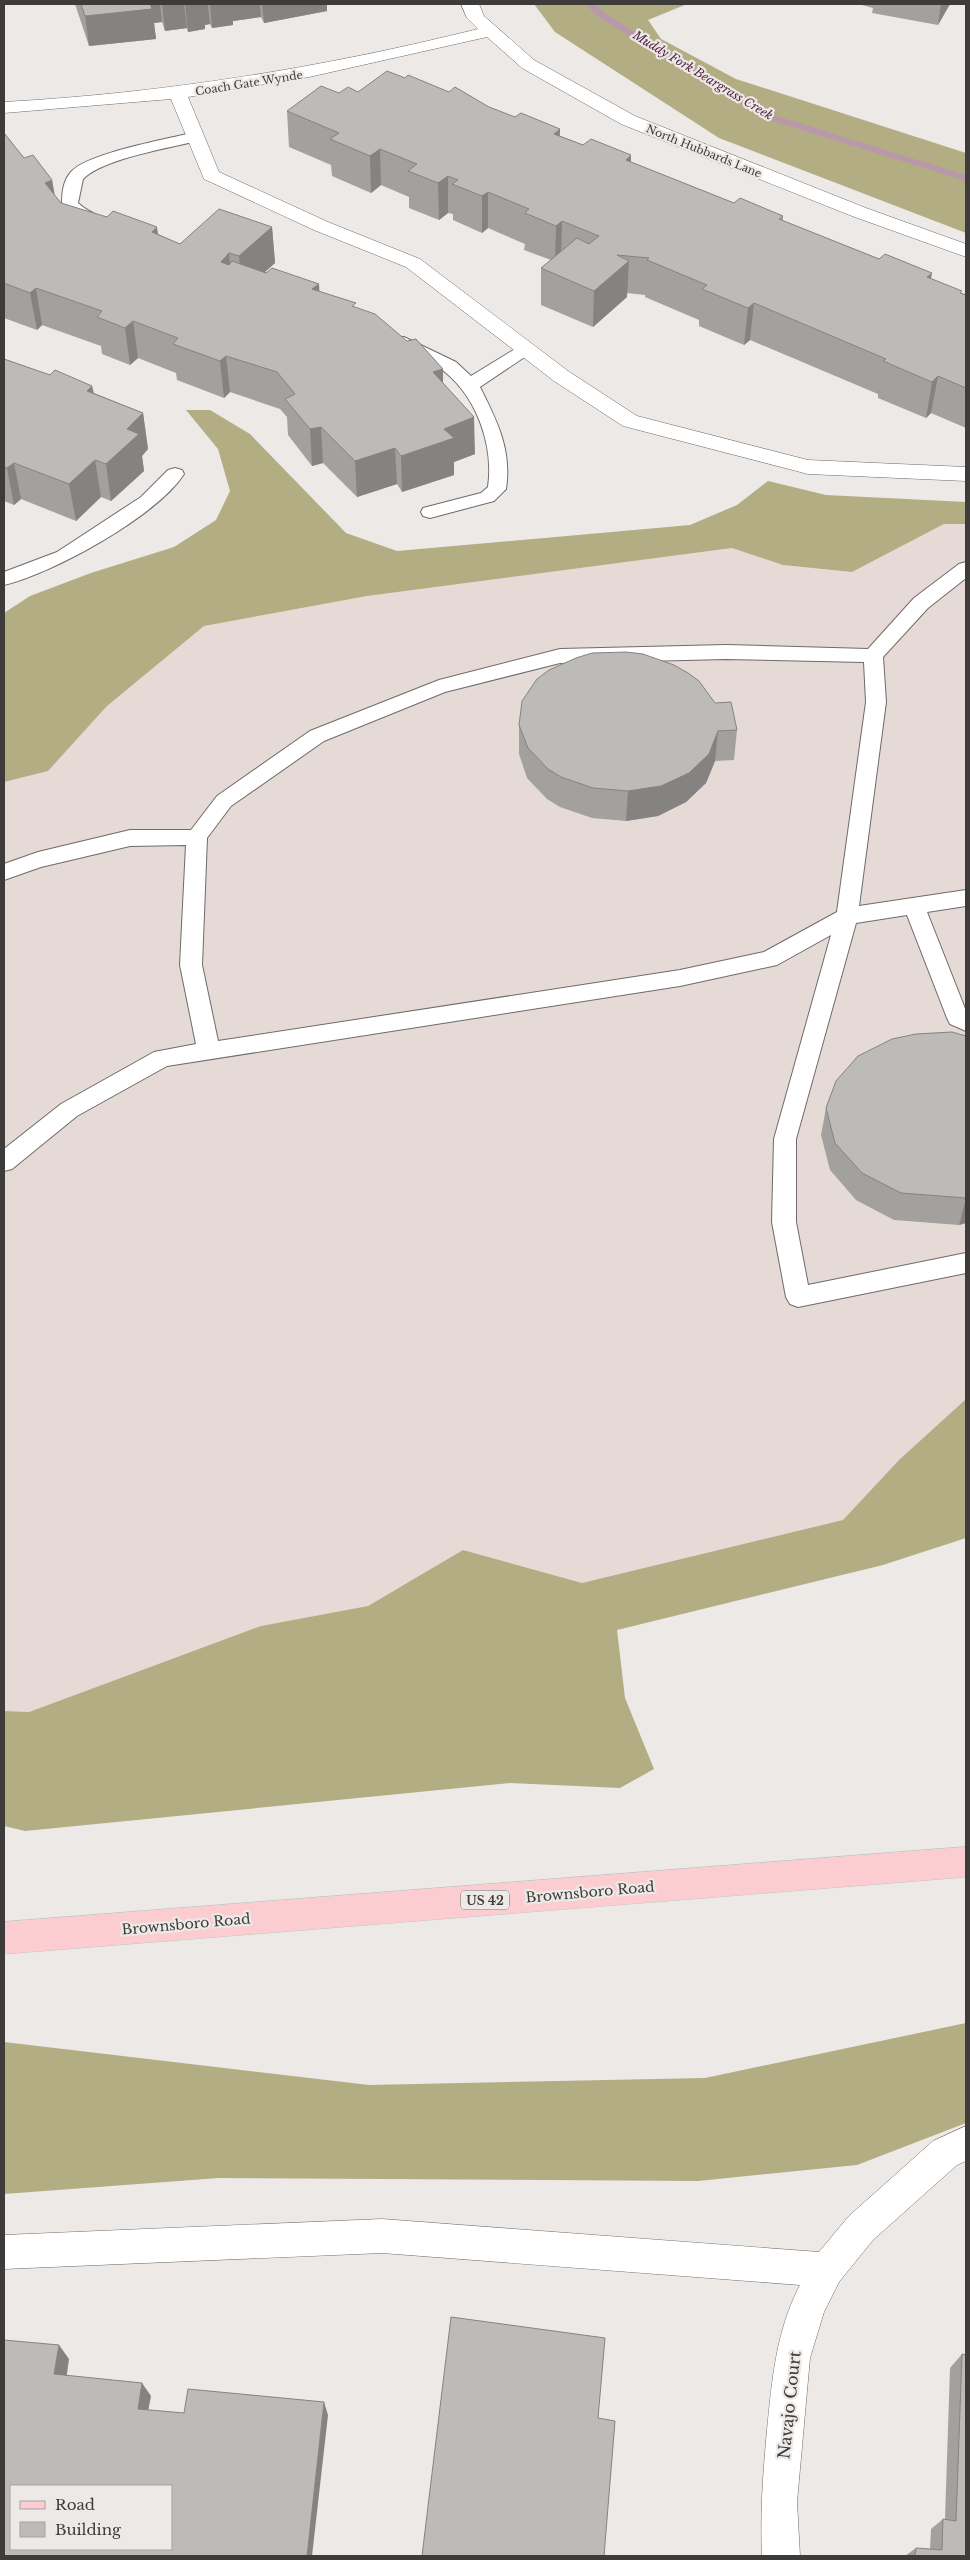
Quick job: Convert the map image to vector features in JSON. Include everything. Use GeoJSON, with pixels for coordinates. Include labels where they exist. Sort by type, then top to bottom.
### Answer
{"type":"FeatureCollection","features":[{"type":"Feature","properties":{"kind":"main road","name":"Brownsboro Road"},"geometry":{"type":"LineString","coordinates":[[4,1938],[966,1862]]}},
{"type":"Feature","properties":{"kind":"street","name":"North Hubbards Lane"},"geometry":{"type":"LineString","coordinates":[[470,4],[476,18],[528,64],[628,120],[849,208],[966,251]]}},
{"type":"Feature","properties":{"kind":"street","name":"Coach Gate Wynde"},"geometry":{"type":"LineString","coordinates":[[4,108],[69,105],[178,94],[345,66],[421,50],[490,31]]}},
{"type":"Feature","properties":{"kind":"street"},"geometry":{"type":"LineString","coordinates":[[178,94],[211,175],[322,226],[413,263],[561,376],[630,421],[808,467],[966,474]]}},
{"type":"Feature","properties":{"kind":"street","name":"Navajo Court"},"geometry":{"type":"LineString","coordinates":[[781,2556],[779,2502],[792,2358],[808,2306],[827,2270],[861,2228],[945,2152],[966,2143]]}},
{"type":"Feature","properties":{"kind":"street"},"geometry":{"type":"LineString","coordinates":[[4,2252],[382,2236],[827,2270]]}},
{"type":"Feature","properties":{"kind":"lane"},"geometry":{"type":"LineString","coordinates":[[110,229],[80,215],[70,204],[70,187],[79,172],[110,159],[195,136]]}},
{"type":"Feature","properties":{"kind":"lane"},"geometry":{"type":"LineString","coordinates":[[386,332],[450,366],[470,385],[497,439],[500,476],[497,489],[487,497],[430,512]]}},
{"type":"Feature","properties":{"kind":"lane"},"geometry":{"type":"LineString","coordinates":[[470,385],[526,350]]}},
{"type":"Feature","properties":{"kind":"lane"},"geometry":{"type":"LineString","coordinates":[[4,579],[64,556],[148,500],[175,474]]}},
{"type":"Feature","properties":{"kind":"lane"},"geometry":{"type":"LineString","coordinates":[[966,568],[921,603],[873,656],[876,702],[848,916],[786,1139],[784,1222],[798,1297],[966,1263]]}},
{"type":"Feature","properties":{"kind":"lane"},"geometry":{"type":"LineString","coordinates":[[209,1050],[191,965],[197,837],[224,801],[317,736],[439,687],[560,656],[726,652],[873,656]]}},
{"type":"Feature","properties":{"kind":"lane"},"geometry":{"type":"LineString","coordinates":[[4,872],[38,860],[130,838],[197,837]]}},
{"type":"Feature","properties":{"kind":"lane"},"geometry":{"type":"LineString","coordinates":[[4,1162],[70,1110],[162,1058],[680,978],[769,959],[848,916],[966,898]]}},
{"type":"Feature","properties":{"kind":"lane"},"geometry":{"type":"LineString","coordinates":[[914,906],[958,1018],[966,1023]]}},
{"type":"Feature","properties":{"kind":"lane"},"geometry":{"type":"LineString","coordinates":[[4,1149],[27,1143]]}},
{"type":"Feature","properties":{"kind":"shaded area"},"geometry":{"type":"Polygon","coordinates":[[[534,4],[687,4],[648,20],[661,39],[736,79],[966,153],[966,233],[719,138],[555,32],[534,4]]]}},
{"type":"Feature","properties":{"kind":"shaded area"},"geometry":{"type":"Polygon","coordinates":[[[186,410],[210,410],[250,434],[346,533],[397,551],[690,525],[737,505],[768,481],[826,495],[966,502],[966,524],[944,524],[852,572],[783,565],[732,548],[367,596],[204,626],[107,706],[48,771],[4,782],[4,613],[30,596],[91,573],[174,547],[216,520],[230,491],[218,449],[186,410]]]}},
{"type":"Feature","properties":{"kind":"shaded area"},"geometry":{"type":"Polygon","coordinates":[[[944,524],[966,524],[966,1399],[899,1460],[843,1520],[582,1583],[463,1550],[368,1606],[261,1626],[29,1712],[4,1711],[4,782],[48,771],[107,706],[204,626],[367,596],[732,548],[783,565],[852,572],[944,524]]]}},
{"type":"Feature","properties":{"kind":"shaded area"},"geometry":{"type":"Polygon","coordinates":[[[966,1399],[966,1538],[883,1565],[617,1630],[625,1698],[654,1769],[620,1788],[510,1783],[25,1831],[4,1826],[4,1711],[29,1712],[261,1626],[368,1606],[463,1550],[582,1583],[843,1520],[899,1460],[966,1399]]]}},
{"type":"Feature","properties":{"kind":"shaded area"},"geometry":{"type":"Polygon","coordinates":[[[966,2023],[966,2123],[857,2165],[698,2181],[219,2178],[4,2194],[4,2042],[369,2085],[705,2078],[966,2023]]]}},
{"type":"Feature","properties":{"kind":"building"},"geometry":{"type":"Polygon","coordinates":[[[81,4],[150,4],[152,9],[85,16],[81,4]]]}},
{"type":"Feature","properties":{"kind":"building"},"geometry":{"type":"Polygon","coordinates":[[[387,71],[405,78],[408,75],[449,92],[455,87],[489,107],[515,117],[521,113],[560,129],[554,134],[583,145],[591,139],[631,155],[626,160],[734,203],[740,198],[783,216],[779,219],[879,259],[885,254],[932,273],[927,277],[962,291],[960,293],[966,295],[966,388],[938,376],[932,382],[883,361],[886,359],[754,303],[748,308],[702,289],[707,285],[647,260],[649,258],[617,255],[629,261],[594,291],[541,268],[577,238],[589,244],[599,236],[562,221],[556,226],[525,213],[529,209],[488,192],[482,196],[452,184],[458,180],[448,176],[438,183],[408,171],[417,164],[380,149],[370,156],[330,139],[339,133],[287,111],[321,86],[339,93],[348,87],[358,92],[387,71]]]}},
{"type":"Feature","properties":{"kind":"building"},"geometry":{"type":"Polygon","coordinates":[[[4,133],[24,158],[33,155],[52,180],[45,183],[61,203],[107,217],[113,211],[157,227],[152,232],[180,244],[219,209],[272,227],[239,256],[229,253],[221,262],[229,265],[232,261],[266,273],[272,268],[319,284],[312,289],[356,303],[352,306],[375,314],[407,341],[416,339],[443,369],[433,372],[474,417],[444,429],[454,438],[401,456],[395,448],[355,461],[321,427],[310,429],[285,399],[295,394],[277,372],[226,356],[220,361],[173,344],[178,338],[133,321],[125,328],[97,317],[102,311],[36,288],[30,293],[4,283],[4,133]]]}},
{"type":"Feature","properties":{"kind":"building"},"geometry":{"type":"Polygon","coordinates":[[[4,359],[50,375],[55,370],[92,386],[87,391],[143,413],[127,429],[139,434],[106,464],[95,460],[69,484],[14,463],[7,468],[4,467],[4,359]]]}},
{"type":"Feature","properties":{"kind":"building"},"geometry":{"type":"Polygon","coordinates":[[[626,652],[643,654],[674,665],[699,681],[715,703],[731,702],[737,730],[718,731],[709,754],[689,773],[661,786],[628,791],[593,788],[561,777],[548,769],[528,748],[519,725],[522,701],[537,679],[549,670],[592,653],[626,652]]]}},
{"type":"Feature","properties":{"kind":"building"},"geometry":{"type":"Polygon","coordinates":[[[952,1032],[966,1036],[966,1198],[901,1193],[862,1173],[835,1143],[826,1108],[836,1081],[858,1056],[892,1039],[916,1034],[952,1032]]]}},
{"type":"Feature","properties":{"kind":"building"},"geometry":{"type":"Polygon","coordinates":[[[451,2317],[605,2338],[598,2418],[615,2421],[604,2556],[422,2556],[451,2317]]]}},
{"type":"Feature","properties":{"kind":"building"},"geometry":{"type":"Polygon","coordinates":[[[4,2340],[59,2345],[54,2374],[142,2383],[138,2409],[184,2413],[188,2389],[324,2402],[307,2556],[4,2556],[4,2340]]]}},
{"type":"Feature","properties":{"kind":"building"},"geometry":{"type":"Polygon","coordinates":[[[962,2354],[966,2355],[966,2556],[915,2556],[916,2548],[942,2550],[943,2519],[956,2521],[962,2354]]]}},
{"type":"Feature","properties":{"kind":"waterway","name":"Muddy Fork Beargrass Creek"},"geometry":{"type":"LineString","coordinates":[[590,4],[603,16],[770,117],[966,178]]}}]}
